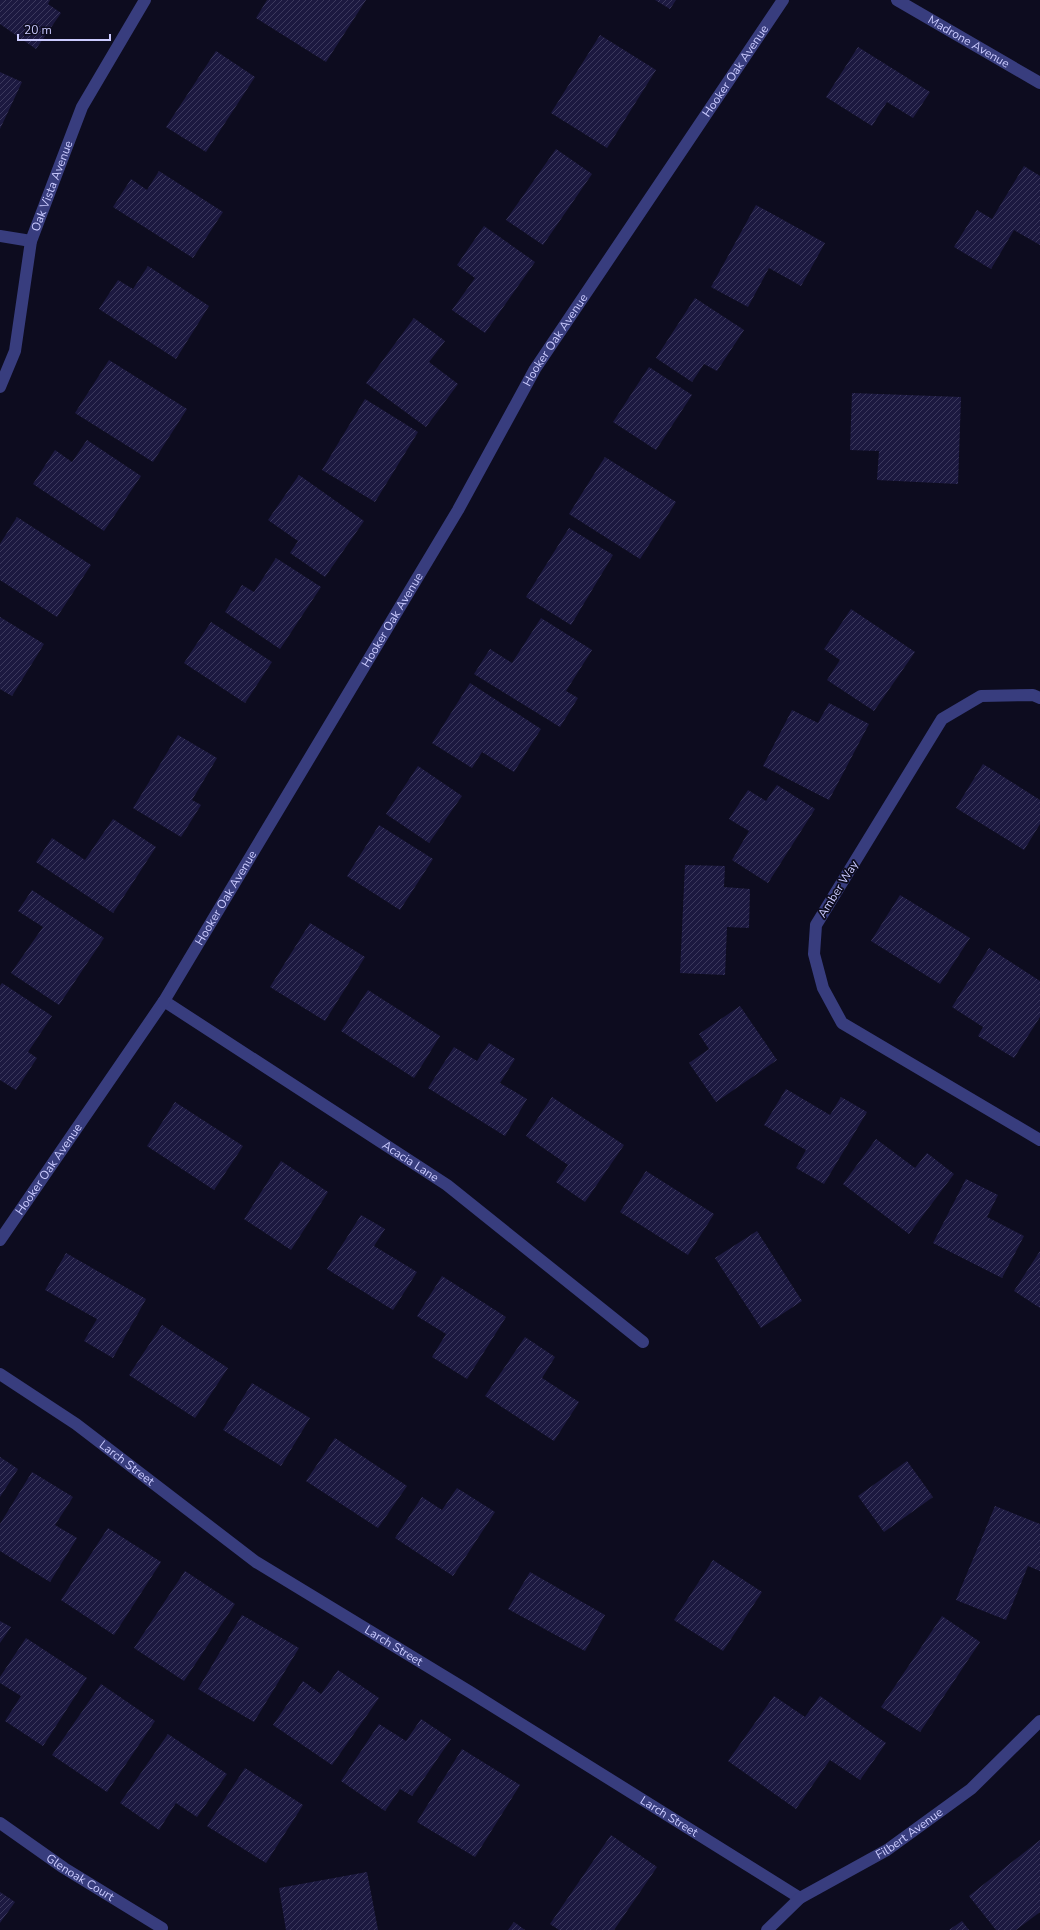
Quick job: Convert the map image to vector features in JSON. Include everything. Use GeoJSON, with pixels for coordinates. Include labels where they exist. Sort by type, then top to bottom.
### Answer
{"type":"FeatureCollection","features":[{"type":"Feature","properties":{"kind":"street","name":"Oak Vista Avenue"},"geometry":{"type":"LineString","coordinates":[[0,387],[15,351],[31,241],[82,107],[145,0]]}},
{"type":"Feature","properties":{"kind":"street","name":"Hooker Oak Avenue"},"geometry":{"type":"LineString","coordinates":[[0,1240],[164,1001],[458,510],[536,368],[783,0]]}},
{"type":"Feature","properties":{"kind":"street","name":"Madrone Avenue"},"geometry":{"type":"LineString","coordinates":[[897,0],[1040,83]]}},
{"type":"Feature","properties":{"kind":"street"},"geometry":{"type":"LineString","coordinates":[[0,236],[31,241]]}},
{"type":"Feature","properties":{"kind":"street","name":"Amber Way"},"geometry":{"type":"LineString","coordinates":[[1040,698],[1033,694],[981,696],[942,719],[816,925],[814,954],[823,988],[842,1023],[1040,1140]]}},
{"type":"Feature","properties":{"kind":"street","name":"Acacia Lane"},"geometry":{"type":"LineString","coordinates":[[164,1001],[447,1185],[642,1342]]}},
{"type":"Feature","properties":{"kind":"street","name":"Larch Street"},"geometry":{"type":"LineString","coordinates":[[0,1374],[76,1424],[256,1562],[470,1692],[800,1898]]}},
{"type":"Feature","properties":{"kind":"street","name":"Filbert Avenue"},"geometry":{"type":"LineString","coordinates":[[767,1930],[800,1898],[887,1850],[971,1789],[1040,1720]]}},
{"type":"Feature","properties":{"kind":"street","name":"Glenoak Court"},"geometry":{"type":"LineString","coordinates":[[0,1823],[64,1868],[162,1928]]}},
{"type":"Feature","properties":{"kind":"building"},"geometry":{"type":"Polygon","coordinates":[[[0,0],[50,0],[48,4],[61,13],[36,49],[0,24],[0,0]]]}},
{"type":"Feature","properties":{"kind":"building"},"geometry":{"type":"Polygon","coordinates":[[[267,0],[366,0],[326,62],[256,18],[267,0]]]}},
{"type":"Feature","properties":{"kind":"building"},"geometry":{"type":"Polygon","coordinates":[[[655,0],[676,0],[670,9],[655,0]]]}},
{"type":"Feature","properties":{"kind":"building"},"geometry":{"type":"Polygon","coordinates":[[[600,35],[656,70],[607,148],[551,113],[600,35]]]}},
{"type":"Feature","properties":{"kind":"building"},"geometry":{"type":"Polygon","coordinates":[[[858,47],[930,92],[913,118],[887,102],[872,126],[826,97],[858,47]]]}},
{"type":"Feature","properties":{"kind":"building"},"geometry":{"type":"Polygon","coordinates":[[[216,51],[255,77],[206,152],[166,127],[216,51]]]}},
{"type":"Feature","properties":{"kind":"building"},"geometry":{"type":"Polygon","coordinates":[[[0,72],[22,82],[0,129],[0,72]]]}},
{"type":"Feature","properties":{"kind":"building"},"geometry":{"type":"Polygon","coordinates":[[[556,149],[592,174],[543,245],[506,220],[556,149]]]}},
{"type":"Feature","properties":{"kind":"building"},"geometry":{"type":"Polygon","coordinates":[[[1024,166],[1040,176],[1040,245],[1014,230],[991,269],[954,247],[977,210],[992,219],[1024,166]]]}},
{"type":"Feature","properties":{"kind":"building"},"geometry":{"type":"Polygon","coordinates":[[[159,171],[223,212],[193,258],[113,207],[131,179],[147,190],[159,171]]]}},
{"type":"Feature","properties":{"kind":"building"},"geometry":{"type":"Polygon","coordinates":[[[756,205],[825,243],[801,286],[769,268],[748,307],[711,287],[756,205]]]}},
{"type":"Feature","properties":{"kind":"building"},"geometry":{"type":"Polygon","coordinates":[[[484,226],[535,262],[485,333],[452,310],[475,278],[457,265],[484,226]]]}},
{"type":"Feature","properties":{"kind":"building"},"geometry":{"type":"Polygon","coordinates":[[[148,266],[209,306],[176,359],[99,309],[118,280],[133,289],[148,266]]]}},
{"type":"Feature","properties":{"kind":"building"},"geometry":{"type":"Polygon","coordinates":[[[695,298],[744,330],[717,371],[704,364],[692,382],[656,358],[695,298]]]}},
{"type":"Feature","properties":{"kind":"building"},"geometry":{"type":"Polygon","coordinates":[[[414,318],[445,341],[429,362],[458,384],[426,427],[366,383],[414,318]]]}},
{"type":"Feature","properties":{"kind":"building"},"geometry":{"type":"Polygon","coordinates":[[[109,360],[187,409],[153,462],[75,413],[109,360]]]}},
{"type":"Feature","properties":{"kind":"building"},"geometry":{"type":"Polygon","coordinates":[[[649,367],[692,395],[656,450],[613,422],[649,367]]]}},
{"type":"Feature","properties":{"kind":"building"},"geometry":{"type":"Polygon","coordinates":[[[852,393],[961,397],[958,484],[877,480],[879,451],[850,450],[852,393]]]}},
{"type":"Feature","properties":{"kind":"building"},"geometry":{"type":"Polygon","coordinates":[[[365,399],[418,432],[375,502],[322,470],[365,399]]]}},
{"type":"Feature","properties":{"kind":"building"},"geometry":{"type":"Polygon","coordinates":[[[87,440],[141,476],[104,531],[33,484],[55,450],[72,462],[87,440]]]}},
{"type":"Feature","properties":{"kind":"building"},"geometry":{"type":"Polygon","coordinates":[[[605,457],[676,502],[640,559],[569,514],[605,457]]]}},
{"type":"Feature","properties":{"kind":"building"},"geometry":{"type":"Polygon","coordinates":[[[299,475],[364,521],[325,577],[290,553],[298,541],[268,520],[299,475]]]}},
{"type":"Feature","properties":{"kind":"building"},"geometry":{"type":"Polygon","coordinates":[[[17,517],[91,565],[57,617],[0,580],[0,544],[17,517]]]}},
{"type":"Feature","properties":{"kind":"building"},"geometry":{"type":"Polygon","coordinates":[[[569,528],[613,555],[571,625],[526,597],[569,528]]]}},
{"type":"Feature","properties":{"kind":"building"},"geometry":{"type":"Polygon","coordinates":[[[276,558],[321,587],[280,649],[225,612],[242,585],[254,592],[276,558]]]}},
{"type":"Feature","properties":{"kind":"building"},"geometry":{"type":"Polygon","coordinates":[[[851,609],[915,652],[874,711],[827,680],[840,660],[824,649],[851,609]]]}},
{"type":"Feature","properties":{"kind":"building"},"geometry":{"type":"Polygon","coordinates":[[[0,617],[44,644],[12,696],[0,689],[0,617]]]}},
{"type":"Feature","properties":{"kind":"building"},"geometry":{"type":"Polygon","coordinates":[[[541,618],[592,650],[566,691],[578,698],[560,727],[474,674],[490,649],[512,663],[541,618]]]}},
{"type":"Feature","properties":{"kind":"building"},"geometry":{"type":"Polygon","coordinates":[[[211,622],[272,662],[245,703],[184,663],[211,622]]]}},
{"type":"Feature","properties":{"kind":"building"},"geometry":{"type":"Polygon","coordinates":[[[470,683],[541,729],[514,772],[482,752],[472,768],[432,743],[470,683]]]}},
{"type":"Feature","properties":{"kind":"building"},"geometry":{"type":"Polygon","coordinates":[[[829,703],[869,724],[829,800],[763,766],[792,710],[818,723],[829,703]]]}},
{"type":"Feature","properties":{"kind":"building"},"geometry":{"type":"Polygon","coordinates":[[[178,735],[217,758],[192,800],[201,805],[181,837],[133,808],[178,735]]]}},
{"type":"Feature","properties":{"kind":"building"},"geometry":{"type":"Polygon","coordinates":[[[983,764],[1040,800],[1040,824],[1024,850],[956,808],[983,764]]]}},
{"type":"Feature","properties":{"kind":"building"},"geometry":{"type":"Polygon","coordinates":[[[418,766],[462,796],[429,843],[386,814],[418,766]]]}},
{"type":"Feature","properties":{"kind":"building"},"geometry":{"type":"Polygon","coordinates":[[[777,785],[815,809],[768,883],[732,860],[749,831],[729,819],[748,790],[766,801],[777,785]]]}},
{"type":"Feature","properties":{"kind":"building"},"geometry":{"type":"Polygon","coordinates":[[[113,819],[156,847],[113,913],[36,862],[52,838],[85,860],[113,819]]]}},
{"type":"Feature","properties":{"kind":"building"},"geometry":{"type":"Polygon","coordinates":[[[379,825],[433,859],[400,910],[347,876],[379,825]]]}},
{"type":"Feature","properties":{"kind":"building"},"geometry":{"type":"Polygon","coordinates":[[[685,865],[725,866],[724,887],[750,889],[749,928],[727,927],[725,975],[680,973],[685,865]]]}},
{"type":"Feature","properties":{"kind":"building"},"geometry":{"type":"Polygon","coordinates":[[[32,890],[104,938],[59,1005],[11,973],[43,927],[18,911],[32,890]]]}},
{"type":"Feature","properties":{"kind":"building"},"geometry":{"type":"Polygon","coordinates":[[[900,895],[970,938],[940,984],[871,941],[900,895]]]}},
{"type":"Feature","properties":{"kind":"building"},"geometry":{"type":"Polygon","coordinates":[[[310,923],[365,957],[325,1021],[270,987],[310,923]]]}},
{"type":"Feature","properties":{"kind":"building"},"geometry":{"type":"Polygon","coordinates":[[[989,948],[1040,981],[1040,1017],[1014,1058],[978,1036],[983,1027],[952,1007],[989,948]]]}},
{"type":"Feature","properties":{"kind":"building"},"geometry":{"type":"Polygon","coordinates":[[[2,983],[52,1016],[28,1052],[37,1058],[16,1090],[0,1080],[0,986],[2,983]]]}},
{"type":"Feature","properties":{"kind":"building"},"geometry":{"type":"Polygon","coordinates":[[[368,990],[440,1036],[414,1078],[341,1031],[368,990]]]}},
{"type":"Feature","properties":{"kind":"building"},"geometry":{"type":"Polygon","coordinates":[[[740,1006],[777,1060],[716,1102],[689,1063],[709,1049],[699,1034],[740,1006]]]}},
{"type":"Feature","properties":{"kind":"building"},"geometry":{"type":"Polygon","coordinates":[[[489,1043],[515,1059],[500,1083],[527,1099],[505,1136],[428,1088],[454,1047],[477,1061],[489,1043]]]}},
{"type":"Feature","properties":{"kind":"building"},"geometry":{"type":"Polygon","coordinates":[[[786,1089],[830,1115],[841,1097],[867,1112],[824,1184],[796,1168],[806,1150],[764,1125],[786,1089]]]}},
{"type":"Feature","properties":{"kind":"building"},"geometry":{"type":"Polygon","coordinates":[[[552,1097],[624,1145],[585,1202],[556,1182],[568,1165],[526,1136],[552,1097]]]}},
{"type":"Feature","properties":{"kind":"building"},"geometry":{"type":"Polygon","coordinates":[[[175,1102],[243,1146],[214,1190],[147,1146],[175,1102]]]}},
{"type":"Feature","properties":{"kind":"building"},"geometry":{"type":"Polygon","coordinates":[[[876,1139],[915,1168],[927,1153],[954,1174],[909,1234],[843,1184],[876,1139]]]}},
{"type":"Feature","properties":{"kind":"building"},"geometry":{"type":"Polygon","coordinates":[[[281,1161],[328,1192],[291,1250],[244,1219],[281,1161]]]}},
{"type":"Feature","properties":{"kind":"building"},"geometry":{"type":"Polygon","coordinates":[[[646,1171],[714,1214],[688,1255],[620,1212],[646,1171]]]}},
{"type":"Feature","properties":{"kind":"building"},"geometry":{"type":"Polygon","coordinates":[[[966,1179],[998,1195],[987,1217],[1024,1236],[1002,1278],[933,1243],[966,1179]]]}},
{"type":"Feature","properties":{"kind":"building"},"geometry":{"type":"Polygon","coordinates":[[[361,1215],[385,1229],[374,1246],[417,1272],[393,1310],[327,1269],[361,1215]]]}},
{"type":"Feature","properties":{"kind":"building"},"geometry":{"type":"Polygon","coordinates":[[[757,1231],[802,1301],[761,1328],[715,1258],[757,1231]]]}},
{"type":"Feature","properties":{"kind":"building"},"geometry":{"type":"Polygon","coordinates":[[[1040,1251],[1040,1308],[1014,1291],[1040,1251]]]}},
{"type":"Feature","properties":{"kind":"building"},"geometry":{"type":"Polygon","coordinates":[[[66,1253],[146,1299],[113,1358],[84,1341],[97,1319],[45,1290],[66,1253]]]}},
{"type":"Feature","properties":{"kind":"building"},"geometry":{"type":"Polygon","coordinates":[[[442,1276],[506,1317],[467,1379],[432,1357],[446,1334],[417,1316],[442,1276]]]}},
{"type":"Feature","properties":{"kind":"building"},"geometry":{"type":"Polygon","coordinates":[[[162,1325],[228,1368],[195,1418],[129,1375],[162,1325]]]}},
{"type":"Feature","properties":{"kind":"building"},"geometry":{"type":"Polygon","coordinates":[[[525,1337],[555,1357],[542,1378],[579,1402],[554,1441],[485,1396],[525,1337]]]}},
{"type":"Feature","properties":{"kind":"building"},"geometry":{"type":"Polygon","coordinates":[[[252,1383],[310,1418],[281,1466],[223,1430],[252,1383]]]}},
{"type":"Feature","properties":{"kind":"building"},"geometry":{"type":"Polygon","coordinates":[[[335,1438],[407,1486],[378,1528],[306,1481],[335,1438]]]}},
{"type":"Feature","properties":{"kind":"building"},"geometry":{"type":"Polygon","coordinates":[[[0,1457],[18,1469],[0,1497],[0,1457]]]}},
{"type":"Feature","properties":{"kind":"building"},"geometry":{"type":"Polygon","coordinates":[[[907,1461],[933,1497],[884,1532],[858,1496],[907,1461]]]}},
{"type":"Feature","properties":{"kind":"building"},"geometry":{"type":"Polygon","coordinates":[[[32,1472],[73,1497],[55,1525],[77,1538],[50,1582],[0,1551],[0,1524],[32,1472]]]}},
{"type":"Feature","properties":{"kind":"building"},"geometry":{"type":"Polygon","coordinates":[[[457,1488],[495,1512],[453,1576],[395,1538],[422,1497],[442,1510],[457,1488]]]}},
{"type":"Feature","properties":{"kind":"building"},"geometry":{"type":"Polygon","coordinates":[[[995,1506],[1040,1524],[1040,1571],[1028,1566],[1006,1620],[956,1600],[995,1506]]]}},
{"type":"Feature","properties":{"kind":"building"},"geometry":{"type":"Polygon","coordinates":[[[108,1528],[161,1562],[114,1635],[61,1600],[108,1528]]]}},
{"type":"Feature","properties":{"kind":"building"},"geometry":{"type":"Polygon","coordinates":[[[713,1560],[762,1592],[723,1651],[674,1620],[713,1560]]]}},
{"type":"Feature","properties":{"kind":"building"},"geometry":{"type":"Polygon","coordinates":[[[185,1571],[235,1604],[184,1681],[134,1648],[185,1571]]]}},
{"type":"Feature","properties":{"kind":"building"},"geometry":{"type":"Polygon","coordinates":[[[530,1572],[605,1615],[585,1651],[508,1609],[530,1572]]]}},
{"type":"Feature","properties":{"kind":"building"},"geometry":{"type":"Polygon","coordinates":[[[242,1615],[299,1648],[254,1722],[198,1689],[242,1615]]]}},
{"type":"Feature","properties":{"kind":"building"},"geometry":{"type":"Polygon","coordinates":[[[942,1616],[980,1642],[920,1732],[881,1707],[942,1616]]]}},
{"type":"Feature","properties":{"kind":"building"},"geometry":{"type":"Polygon","coordinates":[[[0,1621],[11,1627],[0,1643],[0,1621]]]}},
{"type":"Feature","properties":{"kind":"building"},"geometry":{"type":"Polygon","coordinates":[[[26,1638],[87,1678],[43,1746],[5,1721],[21,1696],[0,1683],[0,1677],[26,1638]]]}},
{"type":"Feature","properties":{"kind":"building"},"geometry":{"type":"Polygon","coordinates":[[[338,1670],[379,1698],[332,1765],[273,1725],[303,1681],[321,1694],[338,1670]]]}},
{"type":"Feature","properties":{"kind":"building"},"geometry":{"type":"Polygon","coordinates":[[[101,1684],[155,1721],[107,1792],[52,1755],[101,1684]]]}},
{"type":"Feature","properties":{"kind":"building"},"geometry":{"type":"Polygon","coordinates":[[[774,1696],[805,1717],[820,1696],[886,1743],[860,1780],[830,1760],[796,1809],[728,1761],[774,1696]]]}},
{"type":"Feature","properties":{"kind":"building"},"geometry":{"type":"Polygon","coordinates":[[[421,1719],[451,1739],[412,1796],[400,1789],[385,1811],[341,1781],[379,1724],[406,1741],[421,1719]]]}},
{"type":"Feature","properties":{"kind":"building"},"geometry":{"type":"Polygon","coordinates":[[[168,1734],[227,1774],[197,1817],[176,1803],[159,1830],[120,1803],[168,1734]]]}},
{"type":"Feature","properties":{"kind":"building"},"geometry":{"type":"Polygon","coordinates":[[[462,1749],[520,1785],[475,1857],[417,1822],[462,1749]]]}},
{"type":"Feature","properties":{"kind":"building"},"geometry":{"type":"Polygon","coordinates":[[[245,1768],[303,1805],[266,1863],[207,1826],[245,1768]]]}},
{"type":"Feature","properties":{"kind":"building"},"geometry":{"type":"Polygon","coordinates":[[[611,1835],[657,1867],[614,1930],[559,1930],[550,1924],[611,1835]]]}},
{"type":"Feature","properties":{"kind":"building"},"geometry":{"type":"Polygon","coordinates":[[[1040,1840],[1040,1912],[1016,1930],[996,1930],[969,1896],[1040,1840]]]}},
{"type":"Feature","properties":{"kind":"building"},"geometry":{"type":"Polygon","coordinates":[[[367,1872],[378,1930],[286,1930],[279,1888],[367,1872]]]}},
{"type":"Feature","properties":{"kind":"building"},"geometry":{"type":"Polygon","coordinates":[[[0,1892],[15,1902],[0,1923],[0,1892]]]}},
{"type":"Feature","properties":{"kind":"building"},"geometry":{"type":"Polygon","coordinates":[[[962,1921],[969,1930],[949,1930],[962,1921]]]}},
{"type":"Feature","properties":{"kind":"building"},"geometry":{"type":"Polygon","coordinates":[[[514,1922],[525,1930],[508,1930],[514,1922]]]}}]}
